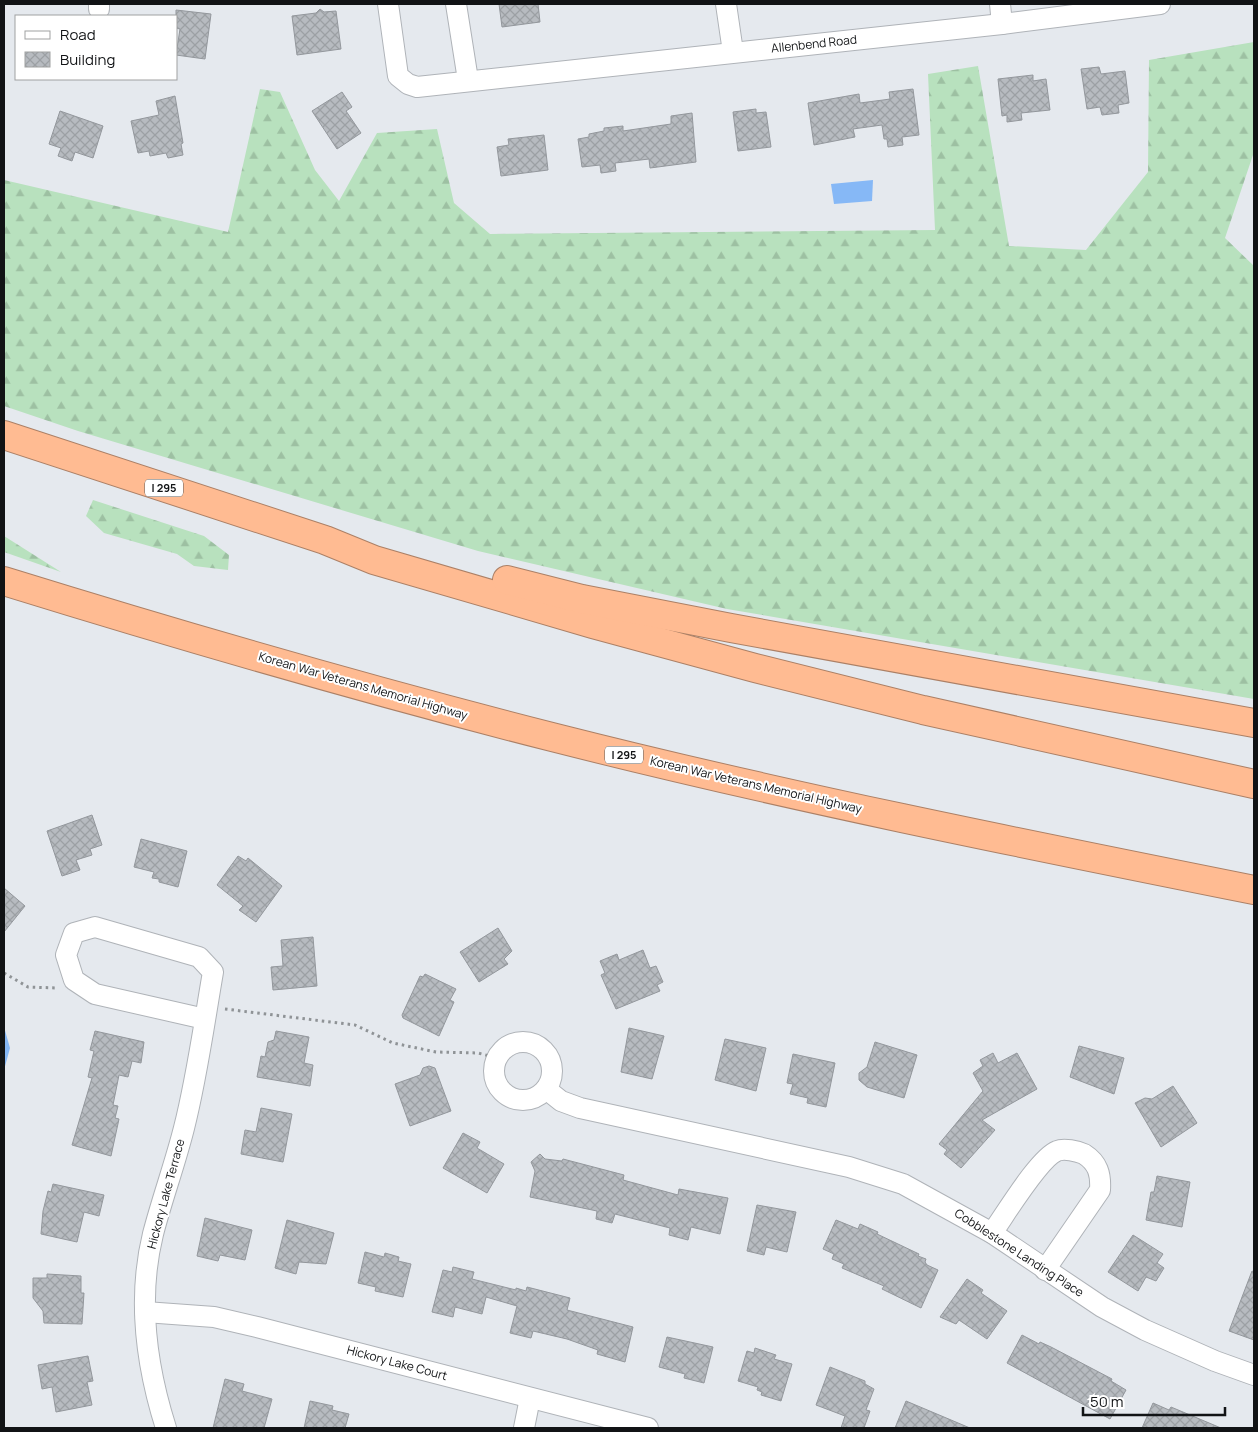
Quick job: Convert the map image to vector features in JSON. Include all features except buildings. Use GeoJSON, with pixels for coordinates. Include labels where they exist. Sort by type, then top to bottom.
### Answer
{"type":"FeatureCollection","features":[{"type":"Feature","properties":{"kind":"highway","name":"I 295"},"geometry":{"type":"LineString","coordinates":[[4,435],[325,540]]}},
{"type":"Feature","properties":{"kind":"highway"},"geometry":{"type":"LineString","coordinates":[[325,540],[375,545],[573,596],[712,624],[1254,723]]}},
{"type":"Feature","properties":{"kind":"highway"},"geometry":{"type":"LineString","coordinates":[[325,540],[374,560],[593,624],[755,668],[923,710],[1254,784]]}},
{"type":"Feature","properties":{"kind":"highway","name":"Korean War Veterans Memorial Highway"},"geometry":{"type":"LineString","coordinates":[[4,581],[364,688],[554,738],[806,797],[1254,890]]}},
{"type":"Feature","properties":{"kind":"street","name":"Allenbend Road"},"geometry":{"type":"LineString","coordinates":[[388,4],[398,76],[408,84],[417,87],[1002,24],[1160,4]]}},
{"type":"Feature","properties":{"kind":"street"},"geometry":{"type":"LineString","coordinates":[[456,4],[468,80]]}},
{"type":"Feature","properties":{"kind":"street"},"geometry":{"type":"LineString","coordinates":[[726,4],[733,52]]}},
{"type":"Feature","properties":{"kind":"street"},"geometry":{"type":"LineString","coordinates":[[1000,4],[1002,24]]}},
{"type":"Feature","properties":{"kind":"street","name":"Hickory Lake Terrace"},"geometry":{"type":"LineString","coordinates":[[74,980],[66,955],[74,933],[94,927],[199,957],[213,972],[186,1120],[153,1235],[146,1277],[147,1350],[154,1392],[166,1428]]}},
{"type":"Feature","properties":{"kind":"street"},"geometry":{"type":"LineString","coordinates":[[74,980],[94,994],[206,1013]]}},
{"type":"Feature","properties":{"kind":"street"},"geometry":{"type":"LineString","coordinates":[[530,1043],[539,1046],[546,1053],[552,1071],[546,1089],[530,1099],[512,1098],[504,1092],[495,1076],[497,1058],[511,1045],[530,1043]]}},
{"type":"Feature","properties":{"kind":"street","name":"Cobblestone Landing Place"},"geometry":{"type":"LineString","coordinates":[[546,1089],[561,1101],[580,1108],[849,1167],[903,1184],[992,1233],[1102,1307],[1145,1330],[1215,1362],[1254,1375]]}},
{"type":"Feature","properties":{"kind":"street"},"geometry":{"type":"LineString","coordinates":[[992,1233],[1043,1160],[1058,1150],[1078,1151],[1092,1160],[1101,1175],[1100,1190],[1045,1270]]}},
{"type":"Feature","properties":{"kind":"street","name":"Hickory Lake Court"},"geometry":{"type":"LineString","coordinates":[[145,1312],[214,1317],[648,1428]]}},
{"type":"Feature","properties":{"kind":"street"},"geometry":{"type":"LineString","coordinates":[[524,1428],[530,1398]]}},
{"type":"Feature","properties":{"kind":"path"},"geometry":{"type":"LineString","coordinates":[[4,973],[28,986],[54,989],[74,980]]}},
{"type":"Feature","properties":{"kind":"path"},"geometry":{"type":"LineString","coordinates":[[206,1013],[355,1026],[393,1043],[436,1052],[478,1053],[497,1058]]}},
{"type":"Feature","properties":{"kind":"green space"},"geometry":{"type":"Polygon","coordinates":[[[1254,42],[1254,152],[1225,238],[1254,266],[1254,699],[727,609],[478,551],[78,431],[4,406],[4,180],[228,232],[260,89],[280,92],[315,170],[339,201],[377,133],[437,129],[454,203],[490,234],[935,230],[928,74],[978,66],[1009,246],[1086,250],[1148,172],[1149,60],[1254,42]]]}},
{"type":"Feature","properties":{"kind":"green space"},"geometry":{"type":"Polygon","coordinates":[[[93,500],[204,536],[229,555],[228,570],[194,566],[177,554],[104,533],[86,516],[93,500]]]}},
{"type":"Feature","properties":{"kind":"green space"},"geometry":{"type":"Polygon","coordinates":[[[4,536],[61,572],[4,552],[4,536]]]}},
{"type":"Feature","properties":{"kind":"water"},"geometry":{"type":"Polygon","coordinates":[[[873,180],[872,201],[834,204],[831,184],[873,180]]]}},
{"type":"Feature","properties":{"kind":"water"},"geometry":{"type":"Polygon","coordinates":[[[4,1027],[10,1048],[4,1070],[4,1027]]]}}]}
